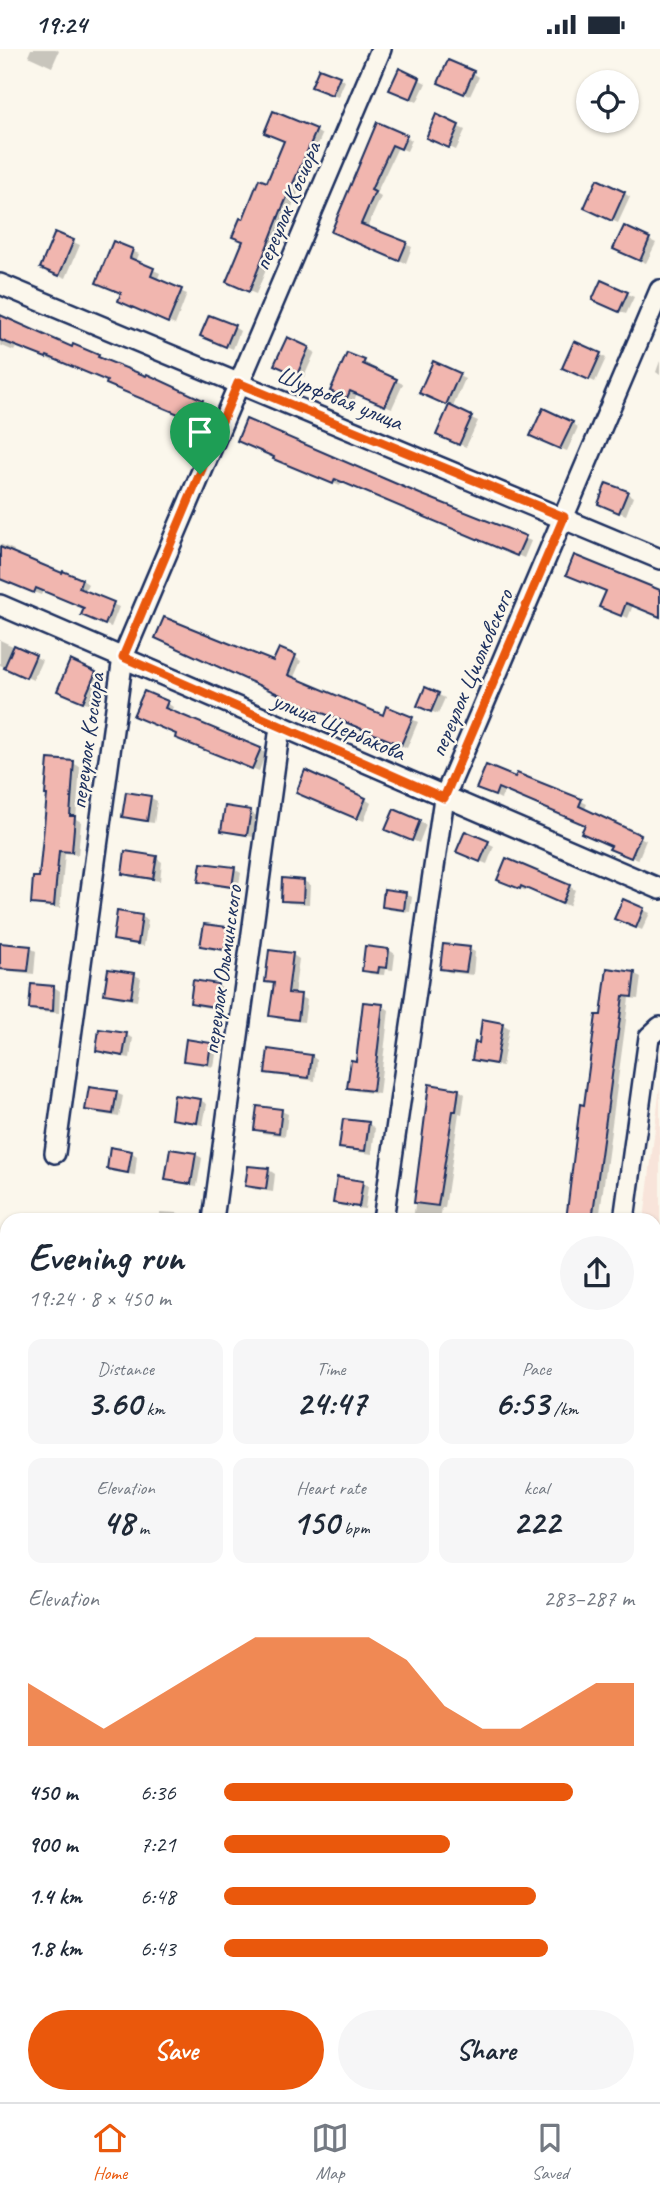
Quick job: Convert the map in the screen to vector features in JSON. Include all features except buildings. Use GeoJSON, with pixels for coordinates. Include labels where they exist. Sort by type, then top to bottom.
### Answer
{"type":"FeatureCollection","features":[{"type":"Feature","properties":{"kind":"street","name":"переулок Косиора"},"geometry":{"type":"LineString","coordinates":[[55,1153],[123,657],[382,49]]}},
{"type":"Feature","properties":{"kind":"street","name":"Шурфовая улица"},"geometry":{"type":"LineString","coordinates":[[0,284],[660,559]]}},
{"type":"Feature","properties":{"kind":"street","name":"переулок Циолковского"},"geometry":{"type":"LineString","coordinates":[[384,1213],[444,798],[660,290]]}},
{"type":"Feature","properties":{"kind":"street","name":"улица Щербакова"},"geometry":{"type":"LineString","coordinates":[[0,605],[660,890]]}},
{"type":"Feature","properties":{"kind":"street","name":"переулок Ольминского"},"geometry":{"type":"LineString","coordinates":[[214,1213],[281,727]]}},
{"type":"Feature","properties":{"kind":"street"},"geometry":{"type":"LineString","coordinates":[[625,1213],[649,1037],[660,1027]]}},
{"type":"Feature","properties":{"kind":"shaded area"},"geometry":{"type":"Polygon","coordinates":[[[660,1086],[660,1213],[645,1213],[660,1086]]]}},
{"type":"Feature","properties":{"kind":"route"},"geometry":{"type":"LineString","coordinates":[[238,383],[564,517],[444,798],[123,657],[200,474],[238,383]]}}]}
